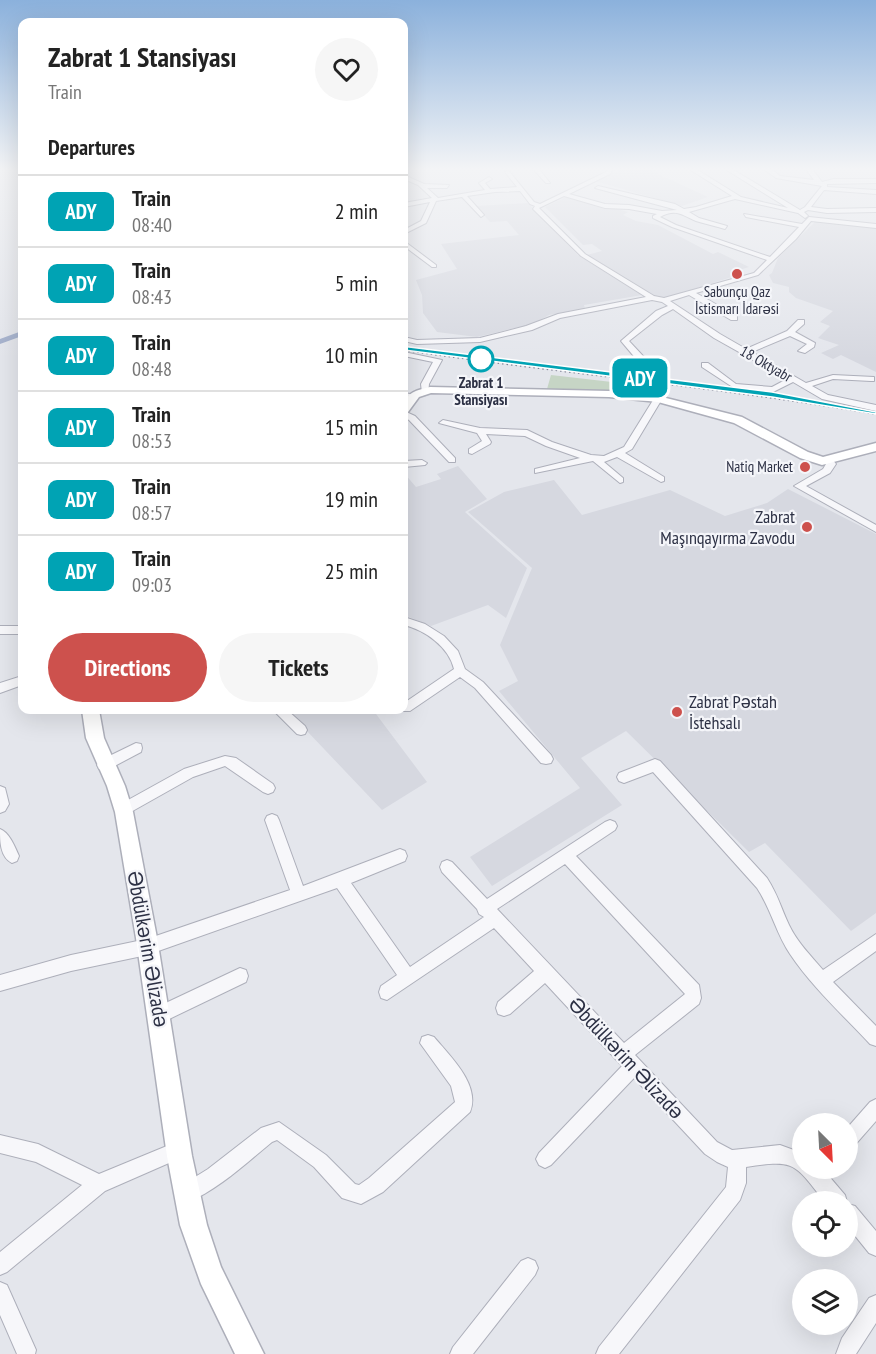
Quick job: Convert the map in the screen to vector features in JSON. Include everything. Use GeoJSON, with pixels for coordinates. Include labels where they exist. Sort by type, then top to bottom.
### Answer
{"type":"FeatureCollection","features":[{"type":"Feature","properties":{"kind":"street"},"geometry":{"type":"LineString","coordinates":[[558,232],[577,251],[652,298]]}},
{"type":"Feature","properties":{"kind":"street"},"geometry":{"type":"LineString","coordinates":[[692,232],[772,260]]}},
{"type":"Feature","properties":{"kind":"street"},"geometry":{"type":"LineString","coordinates":[[408,340],[417,342],[480,340],[537,326],[558,316],[652,298],[664,300],[690,293],[756,274],[798,232]]}},
{"type":"Feature","properties":{"kind":"street"},"geometry":{"type":"LineString","coordinates":[[408,246],[434,266]]}},
{"type":"Feature","properties":{"kind":"street"},"geometry":{"type":"LineString","coordinates":[[690,293],[734,318]]}},
{"type":"Feature","properties":{"kind":"street","name":"18 Oktyabr"},"geometry":{"type":"LineString","coordinates":[[664,300],[671,307],[828,399],[876,408]]}},
{"type":"Feature","properties":{"kind":"street"},"geometry":{"type":"LineString","coordinates":[[653,365],[640,358],[625,341],[659,313],[671,307]]}},
{"type":"Feature","properties":{"kind":"street"},"geometry":{"type":"LineString","coordinates":[[746,352],[790,333],[801,322]]}},
{"type":"Feature","properties":{"kind":"street"},"geometry":{"type":"LineString","coordinates":[[790,333],[812,345],[802,351]]}},
{"type":"Feature","properties":{"kind":"street"},"geometry":{"type":"LineString","coordinates":[[408,355],[438,360],[425,384],[425,391]]}},
{"type":"Feature","properties":{"kind":"street"},"geometry":{"type":"LineString","coordinates":[[705,365],[734,387],[773,390],[793,380]]}},
{"type":"Feature","properties":{"kind":"street"},"geometry":{"type":"LineString","coordinates":[[804,386],[832,377],[871,379]]}},
{"type":"Feature","properties":{"kind":"street"},"geometry":{"type":"LineString","coordinates":[[408,397],[425,391],[557,392],[658,399],[738,420],[816,460],[829,461],[876,447]]}},
{"type":"Feature","properties":{"kind":"street"},"geometry":{"type":"LineString","coordinates":[[538,471],[619,454],[627,449],[658,399]]}},
{"type":"Feature","properties":{"kind":"street"},"geometry":{"type":"LineString","coordinates":[[408,415],[452,460]]}},
{"type":"Feature","properties":{"kind":"street"},"geometry":{"type":"LineString","coordinates":[[443,423],[480,431],[526,433],[549,444],[594,459],[620,480]]}},
{"type":"Feature","properties":{"kind":"street"},"geometry":{"type":"LineString","coordinates":[[472,451],[487,442],[480,431]]}},
{"type":"Feature","properties":{"kind":"street"},"geometry":{"type":"LineString","coordinates":[[619,454],[661,479]]}},
{"type":"Feature","properties":{"kind":"street"},"geometry":{"type":"LineString","coordinates":[[829,461],[831,464],[827,471],[799,486],[876,529]]}},
{"type":"Feature","properties":{"kind":"street"},"geometry":{"type":"LineString","coordinates":[[408,464],[422,463]]}},
{"type":"Feature","properties":{"kind":"street"},"geometry":{"type":"LineString","coordinates":[[408,622],[420,625],[433,633],[460,661],[460,671]]}},
{"type":"Feature","properties":{"kind":"street"},"geometry":{"type":"LineString","coordinates":[[0,630],[18,630]]}},
{"type":"Feature","properties":{"kind":"street"},"geometry":{"type":"LineString","coordinates":[[408,707],[460,671]]}},
{"type":"Feature","properties":{"kind":"street"},"geometry":{"type":"LineString","coordinates":[[460,671],[479,685],[546,759]]}},
{"type":"Feature","properties":{"kind":"street"},"geometry":{"type":"LineString","coordinates":[[0,688],[18,682]]}},
{"type":"Feature","properties":{"kind":"street","name":"Əbdülkərim Əlizadə"},"geometry":{"type":"LineString","coordinates":[[91,714],[93,732],[104,765],[124,809],[159,1014],[186,1194],[210,1275],[250,1354]]}},
{"type":"Feature","properties":{"kind":"street"},"geometry":{"type":"LineString","coordinates":[[283,714],[301,730]]}},
{"type":"Feature","properties":{"kind":"street"},"geometry":{"type":"LineString","coordinates":[[104,765],[136,748]]}},
{"type":"Feature","properties":{"kind":"street"},"geometry":{"type":"LineString","coordinates":[[124,809],[189,773],[225,761],[231,762],[268,788]]}},
{"type":"Feature","properties":{"kind":"street"},"geometry":{"type":"LineString","coordinates":[[624,777],[655,765],[762,883],[772,898],[789,941],[821,981],[876,1038]]}},
{"type":"Feature","properties":{"kind":"street"},"geometry":{"type":"LineString","coordinates":[[0,792],[2,804],[0,807]]}},
{"type":"Feature","properties":{"kind":"street"},"geometry":{"type":"LineString","coordinates":[[272,820],[298,893]]}},
{"type":"Feature","properties":{"kind":"street"},"geometry":{"type":"LineString","coordinates":[[387,992],[566,855],[610,826]]}},
{"type":"Feature","properties":{"kind":"street"},"geometry":{"type":"LineString","coordinates":[[0,835],[12,856]]}},
{"type":"Feature","properties":{"kind":"street"},"geometry":{"type":"LineString","coordinates":[[545,1159],[629,1060],[693,998],[693,991],[566,855]]}},
{"type":"Feature","properties":{"kind":"street"},"geometry":{"type":"LineString","coordinates":[[0,983],[71,963],[147,947],[340,880],[400,856]]}},
{"type":"Feature","properties":{"kind":"street","name":"Əbdülkərim Əlizadə"},"geometry":{"type":"LineString","coordinates":[[447,867],[711,1148],[724,1157],[737,1159]]}},
{"type":"Feature","properties":{"kind":"street"},"geometry":{"type":"LineString","coordinates":[[340,880],[408,977]]}},
{"type":"Feature","properties":{"kind":"street"},"geometry":{"type":"LineString","coordinates":[[821,981],[876,942]]}},
{"type":"Feature","properties":{"kind":"street"},"geometry":{"type":"LineString","coordinates":[[504,1008],[545,972]]}},
{"type":"Feature","properties":{"kind":"street"},"geometry":{"type":"LineString","coordinates":[[159,1014],[240,976]]}},
{"type":"Feature","properties":{"kind":"street"},"geometry":{"type":"LineString","coordinates":[[186,1194],[215,1176],[267,1134],[279,1131],[320,1161],[349,1191],[361,1195],[376,1185],[464,1106],[465,1095],[461,1085],[428,1043]]}},
{"type":"Feature","properties":{"kind":"street"},"geometry":{"type":"LineString","coordinates":[[858,1129],[876,1108]]}},
{"type":"Feature","properties":{"kind":"street"},"geometry":{"type":"LineString","coordinates":[[0,1144],[12,1145],[51,1159],[99,1184]]}},
{"type":"Feature","properties":{"kind":"street"},"geometry":{"type":"LineString","coordinates":[[0,1265],[99,1184],[179,1150]]}},
{"type":"Feature","properties":{"kind":"street"},"geometry":{"type":"LineString","coordinates":[[606,1354],[733,1193],[736,1183],[737,1159],[775,1152],[792,1156]]}},
{"type":"Feature","properties":{"kind":"street"},"geometry":{"type":"LineString","coordinates":[[858,1224],[876,1246]]}},
{"type":"Feature","properties":{"kind":"street"},"geometry":{"type":"LineString","coordinates":[[460,1354],[528,1268]]}},
{"type":"Feature","properties":{"kind":"street"},"geometry":{"type":"LineString","coordinates":[[0,1292],[26,1350]]}},
{"type":"Feature","properties":{"kind":"street"},"geometry":{"type":"LineString","coordinates":[[846,1354],[849,1345],[876,1305]]}},
{"type":"Feature","properties":{"kind":"shaded area"},"geometry":{"type":"Polygon","coordinates":[[[517,232],[556,232],[578,255],[642,295],[584,305],[585,309],[549,315],[533,324],[477,337],[437,332],[423,313],[422,295],[416,280],[457,269],[441,244],[519,235],[517,232]]]}},
{"type":"Feature","properties":{"kind":"shaded area"},"geometry":{"type":"Polygon","coordinates":[[[570,232],[672,232],[713,254],[718,252],[749,267],[730,273],[735,276],[666,298],[655,296],[587,255],[602,251],[592,244],[583,245],[570,232]]]}},
{"type":"Feature","properties":{"kind":"shaded area"},"geometry":{"type":"Polygon","coordinates":[[[805,232],[876,232],[876,372],[841,355],[833,359],[821,353],[839,345],[818,338],[830,326],[820,322],[833,311],[796,298],[789,292],[789,287],[773,283],[769,275],[778,258],[805,232]]]}},
{"type":"Feature","properties":{"kind":"shaded area"},"geometry":{"type":"Polygon","coordinates":[[[458,466],[487,499],[465,512],[527,568],[506,618],[488,605],[431,626],[408,617],[408,478],[416,487],[441,479],[437,474],[458,466]]]}},
{"type":"Feature","properties":{"kind":"shaded area"},"geometry":{"type":"Polygon","coordinates":[[[554,480],[582,515],[670,490],[725,516],[767,503],[788,489],[876,534],[876,913],[851,931],[765,843],[749,852],[626,731],[581,758],[622,805],[492,886],[470,857],[580,788],[499,691],[518,681],[500,645],[532,568],[468,512],[504,492],[554,480]]]}},
{"type":"Feature","properties":{"kind":"shaded area"},"geometry":{"type":"Polygon","coordinates":[[[291,714],[376,714],[427,782],[382,810],[291,714]]]}},
{"type":"Feature","properties":{"kind":"green space"},"geometry":{"type":"Polygon","coordinates":[[[551,375],[664,388],[660,396],[547,389],[551,375]]]}},
{"type":"Feature","properties":{"kind":"waterway"},"geometry":{"type":"LineString","coordinates":[[0,342],[18,335]]}},
{"type":"Feature","properties":{"kind":"railway"},"geometry":{"type":"LineString","coordinates":[[408,351],[758,396],[876,414]]}},
{"type":"Feature","properties":{"kind":"train","name":"ADY"},"geometry":{"type":"LineString","coordinates":[[408,349],[772,394],[876,412]]}},
{"type":"Feature","properties":{"kind":"place","name":"Sabunçu Qaz İstismarı İdarəsi"},"geometry":{"type":"Point","coordinates":[737,274]}},
{"type":"Feature","properties":{"kind":"place","name":"Zabrat 1 Stansiyası"},"geometry":{"type":"Point","coordinates":[481,359]}},
{"type":"Feature","properties":{"kind":"place","name":"Natiq Market"},"geometry":{"type":"Point","coordinates":[805,467]}},
{"type":"Feature","properties":{"kind":"place","name":"Zabrat Maşınqayırma Zavodu"},"geometry":{"type":"Point","coordinates":[807,527]}},
{"type":"Feature","properties":{"kind":"place","name":"Zabrat Pəstah İstehsalı"},"geometry":{"type":"Point","coordinates":[677,712]}}]}
